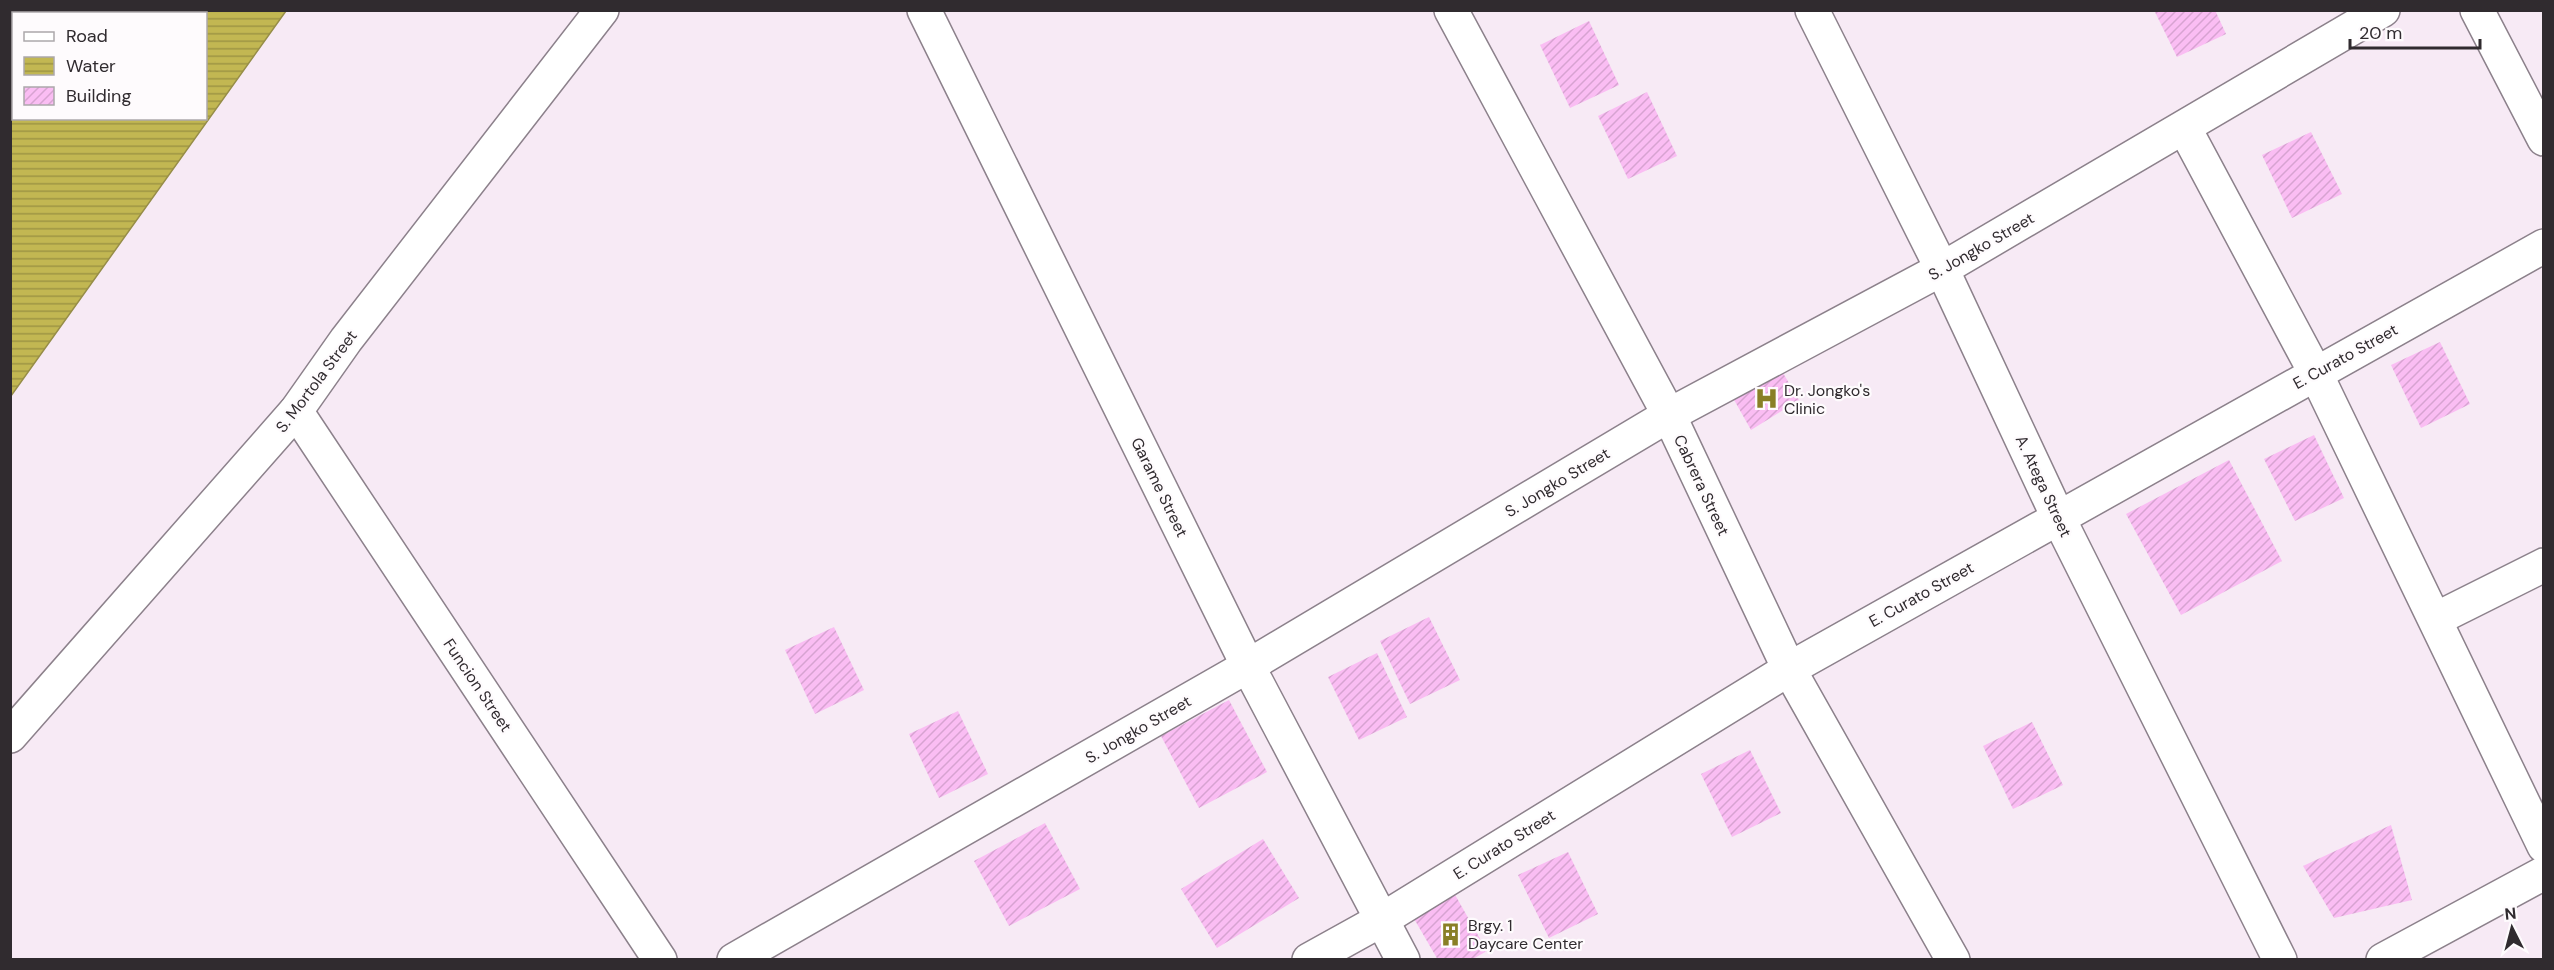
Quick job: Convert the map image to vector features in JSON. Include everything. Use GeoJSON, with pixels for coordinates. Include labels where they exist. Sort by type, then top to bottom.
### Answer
{"type":"FeatureCollection","features":[{"type":"Feature","properties":{"kind":"street","name":"S. Mortola Street"},"geometry":{"type":"LineString","coordinates":[[10,736],[296,411],[346,340],[602,10]]}},
{"type":"Feature","properties":{"kind":"street","name":"Garame Street"},"geometry":{"type":"LineString","coordinates":[[924,10],[1248,666],[1403,960]]}},
{"type":"Feature","properties":{"kind":"street","name":"Cabrera Street"},"geometry":{"type":"LineString","coordinates":[[1451,10],[1669,415],[1790,669],[1953,960]]}},
{"type":"Feature","properties":{"kind":"street","name":"A. Atega Street"},"geometry":{"type":"LineString","coordinates":[[1812,10],[1942,269],[2058,517],[2280,960]]}},
{"type":"Feature","properties":{"kind":"street","name":"S. Jongko Street"},"geometry":{"type":"LineString","coordinates":[[734,960],[1248,666],[1669,415],[1942,269],[2184,129],[2383,10]]}},
{"type":"Feature","properties":{"kind":"street"},"geometry":{"type":"LineString","coordinates":[[2477,10],[2544,139]]}},
{"type":"Feature","properties":{"kind":"street"},"geometry":{"type":"LineString","coordinates":[[2184,129],[2315,372],[2544,846]]}},
{"type":"Feature","properties":{"kind":"street","name":"E. Curato Street"},"geometry":{"type":"LineString","coordinates":[[1309,960],[1383,919],[1790,669],[2315,372],[2544,246]]}},
{"type":"Feature","properties":{"kind":"street","name":"Funcion Street"},"geometry":{"type":"LineString","coordinates":[[296,411],[660,960]]}},
{"type":"Feature","properties":{"kind":"street"},"geometry":{"type":"LineString","coordinates":[[2436,619],[2544,565]]}},
{"type":"Feature","properties":{"kind":"street"},"geometry":{"type":"LineString","coordinates":[[2383,960],[2544,873]]}},
{"type":"Feature","properties":{"kind":"water"},"geometry":{"type":"Polygon","coordinates":[[[10,11],[286,11],[11,396],[10,11]]]}},
{"type":"Feature","properties":{"kind":"building"},"geometry":{"type":"Polygon","coordinates":[[[2154,10],[2215,10],[2226,34],[2177,57],[2154,10]]]}},
{"type":"Feature","properties":{"kind":"building"},"geometry":{"type":"Polygon","coordinates":[[[1589,21],[1619,85],[1570,108],[1540,45],[1589,21]]]}},
{"type":"Feature","properties":{"kind":"building"},"geometry":{"type":"Polygon","coordinates":[[[1647,92],[1677,156],[1628,179],[1598,116],[1647,92]]]}},
{"type":"Feature","properties":{"kind":"building"},"geometry":{"type":"Polygon","coordinates":[[[2311,132],[2342,194],[2292,218],[2262,155],[2311,132]]]}},
{"type":"Feature","properties":{"kind":"building"},"geometry":{"type":"Polygon","coordinates":[[[2440,342],[2470,404],[2421,428],[2391,365],[2440,342]]]}},
{"type":"Feature","properties":{"kind":"building","name":"Dr. Jongko's Clinic"},"geometry":{"type":"Polygon","coordinates":[[[1780,368],[1799,400],[1751,430],[1733,398],[1780,368]]]}},
{"type":"Feature","properties":{"kind":"building"},"geometry":{"type":"Polygon","coordinates":[[[2314,435],[2344,498],[2295,521],[2264,459],[2314,435]]]}},
{"type":"Feature","properties":{"kind":"building"},"geometry":{"type":"Polygon","coordinates":[[[2229,460],[2282,561],[2181,615],[2126,514],[2229,460]]]}},
{"type":"Feature","properties":{"kind":"building"},"geometry":{"type":"Polygon","coordinates":[[[1429,617],[1460,680],[1410,704],[1380,641],[1429,617]]]}},
{"type":"Feature","properties":{"kind":"building"},"geometry":{"type":"Polygon","coordinates":[[[834,627],[864,690],[815,714],[785,650],[834,627]]]}},
{"type":"Feature","properties":{"kind":"building"},"geometry":{"type":"Polygon","coordinates":[[[1377,653],[1407,717],[1359,740],[1328,677],[1377,653]]]}},
{"type":"Feature","properties":{"kind":"building"},"geometry":{"type":"Polygon","coordinates":[[[1229,700],[1267,772],[1199,808],[1161,736],[1229,700]]]}},
{"type":"Feature","properties":{"kind":"building"},"geometry":{"type":"Polygon","coordinates":[[[958,711],[988,774],[939,798],[909,734],[958,711]]]}},
{"type":"Feature","properties":{"kind":"building"},"geometry":{"type":"Polygon","coordinates":[[[2032,722],[2063,785],[2013,809],[1983,746],[2032,722]]]}},
{"type":"Feature","properties":{"kind":"building"},"geometry":{"type":"Polygon","coordinates":[[[1750,750],[1781,813],[1732,837],[1701,774],[1750,750]]]}},
{"type":"Feature","properties":{"kind":"building"},"geometry":{"type":"Polygon","coordinates":[[[1045,823],[1080,889],[1009,926],[974,861],[1045,823]]]}},
{"type":"Feature","properties":{"kind":"building"},"geometry":{"type":"Polygon","coordinates":[[[2391,825],[2412,900],[2334,918],[2303,866],[2391,825]]]}},
{"type":"Feature","properties":{"kind":"building"},"geometry":{"type":"Polygon","coordinates":[[[1263,839],[1299,898],[1217,948],[1181,889],[1263,839]]]}},
{"type":"Feature","properties":{"kind":"building"},"geometry":{"type":"Polygon","coordinates":[[[1568,852],[1598,914],[1549,938],[1518,875],[1568,852]]]}},
{"type":"Feature","properties":{"kind":"building","name":"Brgy. 1 Daycare Center"},"geometry":{"type":"Polygon","coordinates":[[[1454,893],[1487,951],[1471,960],[1438,960],[1413,917],[1454,893]]]}},
{"type":"Feature","properties":{"kind":"place","name":"Dr. Jongko's Clinic"},"geometry":{"type":"Point","coordinates":[1766,399]}},
{"type":"Feature","properties":{"kind":"place","name":"Brgy. 1 Daycare Center"},"geometry":{"type":"Point","coordinates":[1450,934]}}]}
